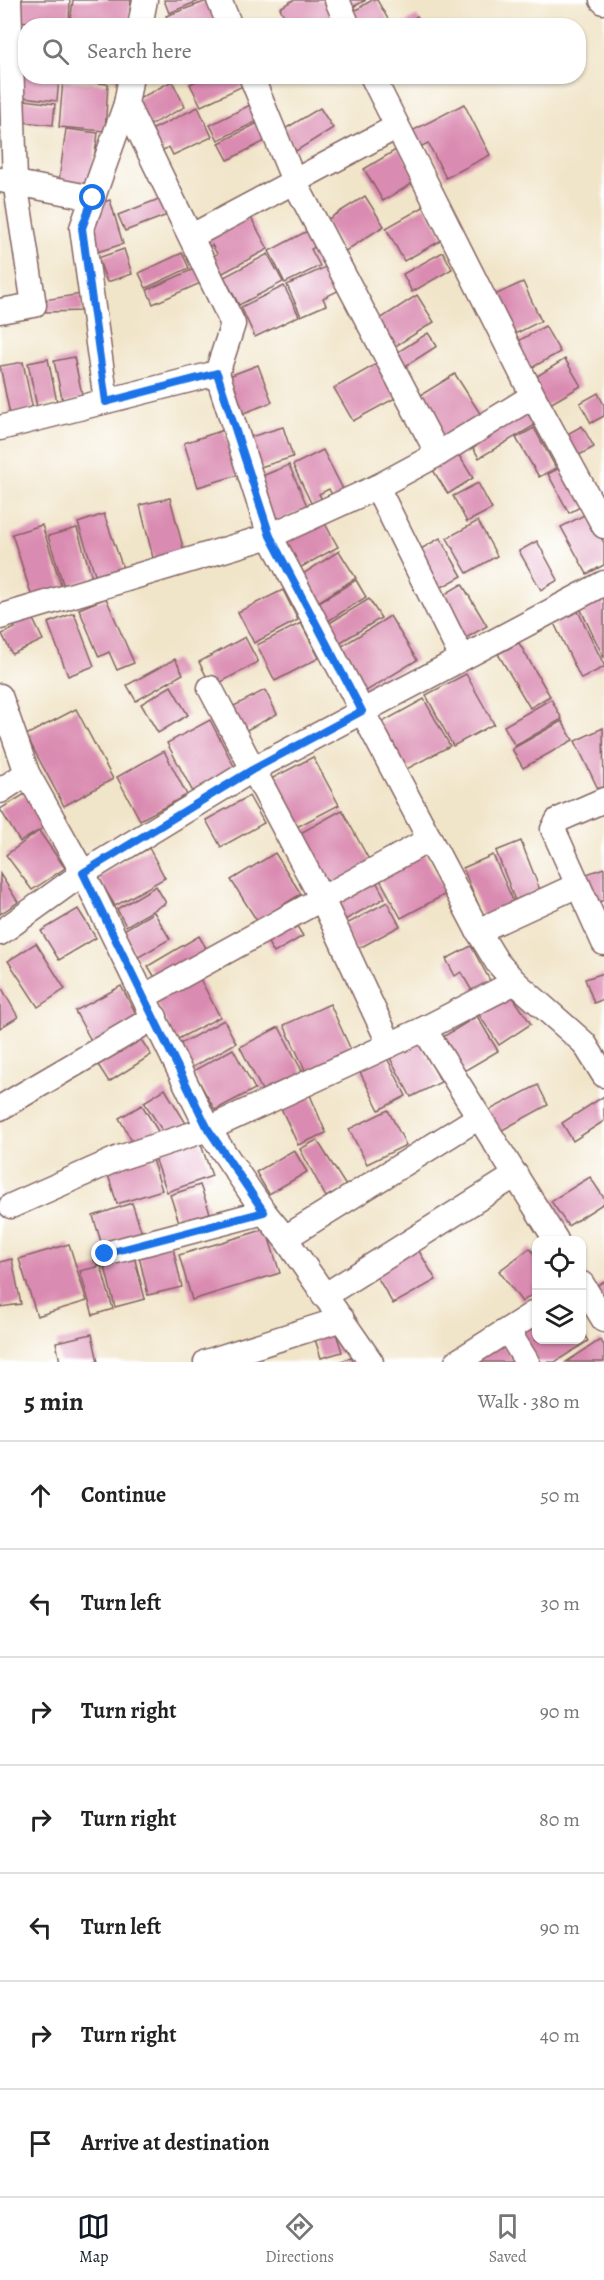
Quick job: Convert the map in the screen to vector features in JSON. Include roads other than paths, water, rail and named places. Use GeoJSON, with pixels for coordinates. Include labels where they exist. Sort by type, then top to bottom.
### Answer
{"type":"FeatureCollection","features":[{"type":"Feature","properties":{"kind":"street"},"geometry":{"type":"LineString","coordinates":[[0,311],[34,305],[7,180],[9,0]]}},
{"type":"Feature","properties":{"kind":"street"},"geometry":{"type":"LineString","coordinates":[[142,18],[145,0]]}},
{"type":"Feature","properties":{"kind":"street"},"geometry":{"type":"LineString","coordinates":[[219,0],[227,18]]}},
{"type":"Feature","properties":{"kind":"street"},"geometry":{"type":"LineString","coordinates":[[337,0],[345,18]]}},
{"type":"Feature","properties":{"kind":"street"},"geometry":{"type":"LineString","coordinates":[[106,402],[82,228],[126,104],[130,84]]}},
{"type":"Feature","properties":{"kind":"street"},"geometry":{"type":"LineString","coordinates":[[254,84],[294,181],[438,454]]}},
{"type":"Feature","properties":{"kind":"street"},"geometry":{"type":"LineString","coordinates":[[376,84],[532,396],[604,526]]}},
{"type":"Feature","properties":{"kind":"street"},"geometry":{"type":"LineString","coordinates":[[126,104],[233,324],[217,373],[270,536],[478,931],[497,962],[515,982],[584,1043],[604,1075]]}},
{"type":"Feature","properties":{"kind":"street"},"geometry":{"type":"LineString","coordinates":[[192,236],[396,127]]}},
{"type":"Feature","properties":{"kind":"street"},"geometry":{"type":"LineString","coordinates":[[7,180],[93,198]]}},
{"type":"Feature","properties":{"kind":"street"},"geometry":{"type":"LineString","coordinates":[[0,428],[217,373]]}},
{"type":"Feature","properties":{"kind":"street"},"geometry":{"type":"LineString","coordinates":[[0,617],[270,536],[377,487],[438,454],[532,396]]}},
{"type":"Feature","properties":{"kind":"street"},"geometry":{"type":"LineString","coordinates":[[377,487],[462,658]]}},
{"type":"Feature","properties":{"kind":"street"},"geometry":{"type":"LineString","coordinates":[[0,933],[83,873],[252,770],[604,583]]}},
{"type":"Feature","properties":{"kind":"street"},"geometry":{"type":"LineString","coordinates":[[210,688],[322,899],[390,1045]]}},
{"type":"Feature","properties":{"kind":"street"},"geometry":{"type":"LineString","coordinates":[[0,696],[27,773],[83,873],[150,1006],[208,1129],[264,1212],[372,1362]]}},
{"type":"Feature","properties":{"kind":"street"},"geometry":{"type":"LineString","coordinates":[[0,791],[27,773]]}},
{"type":"Feature","properties":{"kind":"street"},"geometry":{"type":"LineString","coordinates":[[604,800],[558,820],[553,829],[604,944]]}},
{"type":"Feature","properties":{"kind":"street"},"geometry":{"type":"LineString","coordinates":[[0,1108],[150,1006],[322,899],[430,839]]}},
{"type":"Feature","properties":{"kind":"street"},"geometry":{"type":"LineString","coordinates":[[478,931],[578,885]]}},
{"type":"Feature","properties":{"kind":"street"},"geometry":{"type":"LineString","coordinates":[[11,1206],[119,1158],[208,1129],[424,1029],[515,982]]}},
{"type":"Feature","properties":{"kind":"street"},"geometry":{"type":"LineString","coordinates":[[424,1029],[554,1236]]}},
{"type":"Feature","properties":{"kind":"street"},"geometry":{"type":"LineString","coordinates":[[285,1239],[479,1117]]}},
{"type":"Feature","properties":{"kind":"street"},"geometry":{"type":"LineString","coordinates":[[324,1296],[516,1175]]}},
{"type":"Feature","properties":{"kind":"street"},"geometry":{"type":"LineString","coordinates":[[105,1254],[264,1212]]}},
{"type":"Feature","properties":{"kind":"street"},"geometry":{"type":"LineString","coordinates":[[586,1290],[604,1320]]}},
{"type":"Feature","properties":{"kind":"street"},"geometry":{"type":"LineString","coordinates":[[457,1362],[532,1315]]}},
{"type":"Feature","properties":{"kind":"street"},"geometry":{"type":"LineString","coordinates":[[206,1362],[342,1319]]}},
{"type":"Feature","properties":{"kind":"street"},"geometry":{"type":"LineString","coordinates":[[508,1331],[527,1362]]}}]}
